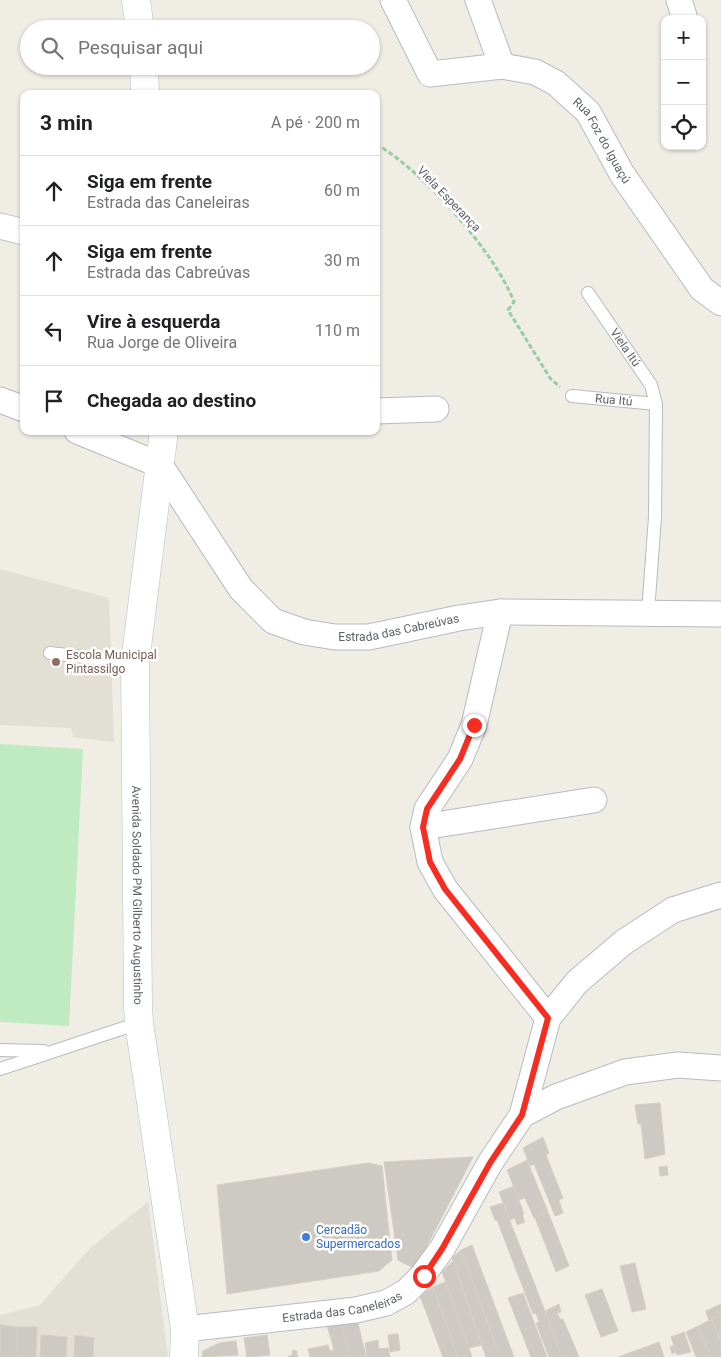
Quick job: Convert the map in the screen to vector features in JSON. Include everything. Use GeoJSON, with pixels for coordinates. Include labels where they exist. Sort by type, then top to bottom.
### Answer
{"type":"FeatureCollection","features":[{"type":"Feature","properties":{"kind":"street"},"geometry":{"type":"LineString","coordinates":[[136,0],[139,20]]}},
{"type":"Feature","properties":{"kind":"street","name":"Rua Foz do Iguaçú"},"geometry":{"type":"LineString","coordinates":[[392,0],[430,74],[502,66],[534,72],[556,82],[588,112],[622,174],[702,290],[721,303]]}},
{"type":"Feature","properties":{"kind":"street"},"geometry":{"type":"LineString","coordinates":[[478,0],[502,66]]}},
{"type":"Feature","properties":{"kind":"street"},"geometry":{"type":"LineString","coordinates":[[679,0],[684,15]]}},
{"type":"Feature","properties":{"kind":"street"},"geometry":{"type":"LineString","coordinates":[[144,75],[145,90]]}},
{"type":"Feature","properties":{"kind":"street"},"geometry":{"type":"LineString","coordinates":[[0,226],[20,231]]}},
{"type":"Feature","properties":{"kind":"street"},"geometry":{"type":"LineString","coordinates":[[0,400],[20,408]]}},
{"type":"Feature","properties":{"kind":"street"},"geometry":{"type":"LineString","coordinates":[[380,411],[436,409]]}},
{"type":"Feature","properties":{"kind":"street"},"geometry":{"type":"LineString","coordinates":[[87,435],[160,465]]}},
{"type":"Feature","properties":{"kind":"street","name":"Avenida Soldado PM Gilberto Augustinho"},"geometry":{"type":"LineString","coordinates":[[164,435],[135,663],[139,1023],[185,1329],[184,1357]]}},
{"type":"Feature","properties":{"kind":"street","name":"Estrada das Cabreúvas"},"geometry":{"type":"LineString","coordinates":[[160,465],[241,589],[273,621],[304,632],[335,637],[369,637],[459,618],[500,612],[721,614]]}},
{"type":"Feature","properties":{"kind":"street"},"geometry":{"type":"LineString","coordinates":[[500,612],[474,725],[460,759],[427,809],[423,827],[430,862],[445,889],[548,1018]]}},
{"type":"Feature","properties":{"kind":"street"},"geometry":{"type":"LineString","coordinates":[[423,827],[594,800]]}},
{"type":"Feature","properties":{"kind":"street"},"geometry":{"type":"LineString","coordinates":[[522,1115],[548,1018],[577,982],[624,942],[673,910],[721,895]]}},
{"type":"Feature","properties":{"kind":"street","name":"Estrada das Caneleiras"},"geometry":{"type":"LineString","coordinates":[[185,1329],[356,1310],[386,1303],[406,1292],[424,1276],[442,1249],[490,1163],[522,1115],[556,1097],[625,1072],[678,1065],[721,1068]]}},
{"type":"Feature","properties":{"kind":"lane","name":"Viela Itú"},"geometry":{"type":"LineString","coordinates":[[588,293],[651,385],[656,404],[655,517],[648,612]]}},
{"type":"Feature","properties":{"kind":"lane","name":"Rua Itú"},"geometry":{"type":"LineString","coordinates":[[572,396],[656,404]]}},
{"type":"Feature","properties":{"kind":"lane"},"geometry":{"type":"LineString","coordinates":[[50,653],[135,663]]}},
{"type":"Feature","properties":{"kind":"lane"},"geometry":{"type":"LineString","coordinates":[[0,1069],[139,1023]]}},
{"type":"Feature","properties":{"kind":"lane"},"geometry":{"type":"LineString","coordinates":[[0,1050],[56,1051]]}},
{"type":"Feature","properties":{"kind":"path","name":"Viela Esperança"},"geometry":{"type":"LineString","coordinates":[[380,147],[430,189],[466,225],[507,282],[514,302],[508,310],[550,378],[572,396]]}},
{"type":"Feature","properties":{"kind":"shaded area","name":"Escola Municipal Pintassilgo"},"geometry":{"type":"Polygon","coordinates":[[[0,569],[109,598],[114,742],[73,737],[71,728],[0,725],[0,569]]]}},
{"type":"Feature","properties":{"kind":"shaded area"},"geometry":{"type":"Polygon","coordinates":[[[148,1202],[168,1357],[0,1357],[0,1315],[40,1305],[90,1248],[148,1202]]]}},
{"type":"Feature","properties":{"kind":"green space"},"geometry":{"type":"Polygon","coordinates":[[[0,744],[83,749],[69,1026],[0,1022],[0,744]]]}},
{"type":"Feature","properties":{"kind":"building"},"geometry":{"type":"Polygon","coordinates":[[[660,1103],[665,1154],[645,1159],[641,1124],[638,1124],[635,1105],[660,1103]]]}},
{"type":"Feature","properties":{"kind":"building"},"geometry":{"type":"Polygon","coordinates":[[[543,1137],[549,1153],[546,1155],[563,1198],[559,1200],[563,1213],[555,1216],[534,1164],[530,1166],[523,1148],[543,1137]]]}},
{"type":"Feature","properties":{"kind":"building"},"geometry":{"type":"Polygon","coordinates":[[[473,1157],[415,1269],[398,1260],[384,1162],[473,1157]]]}},
{"type":"Feature","properties":{"kind":"building"},"geometry":{"type":"Polygon","coordinates":[[[527,1160],[548,1212],[534,1218],[525,1198],[519,1200],[507,1170],[527,1160]]]}},
{"type":"Feature","properties":{"kind":"building","name":"Cercadão Supermercados"},"geometry":{"type":"Polygon","coordinates":[[[368,1163],[382,1166],[392,1260],[379,1271],[227,1294],[217,1185],[368,1163]]]}},
{"type":"Feature","properties":{"kind":"building"},"geometry":{"type":"Polygon","coordinates":[[[667,1166],[668,1175],[660,1176],[659,1167],[667,1166]]]}},
{"type":"Feature","properties":{"kind":"building"},"geometry":{"type":"Polygon","coordinates":[[[514,1186],[525,1222],[517,1225],[515,1218],[510,1220],[499,1192],[514,1186]]]}},
{"type":"Feature","properties":{"kind":"building"},"geometry":{"type":"Polygon","coordinates":[[[503,1203],[562,1357],[549,1357],[536,1323],[539,1322],[536,1313],[533,1314],[497,1220],[495,1220],[490,1207],[503,1203]]]}},
{"type":"Feature","properties":{"kind":"building"},"geometry":{"type":"Polygon","coordinates":[[[548,1212],[569,1266],[556,1272],[535,1218],[548,1212]]]}},
{"type":"Feature","properties":{"kind":"building"},"geometry":{"type":"Polygon","coordinates":[[[472,1245],[514,1357],[500,1357],[461,1250],[472,1245]]]}},
{"type":"Feature","properties":{"kind":"building"},"geometry":{"type":"Polygon","coordinates":[[[461,1250],[500,1357],[486,1357],[452,1258],[461,1250]]]}},
{"type":"Feature","properties":{"kind":"building"},"geometry":{"type":"Polygon","coordinates":[[[453,1261],[482,1345],[469,1348],[442,1272],[453,1261]]]}},
{"type":"Feature","properties":{"kind":"building"},"geometry":{"type":"Polygon","coordinates":[[[635,1263],[646,1309],[632,1312],[620,1266],[635,1263]]]}},
{"type":"Feature","properties":{"kind":"building"},"geometry":{"type":"Polygon","coordinates":[[[445,1282],[472,1357],[458,1357],[433,1287],[445,1282]]]}},
{"type":"Feature","properties":{"kind":"building"},"geometry":{"type":"Polygon","coordinates":[[[433,1287],[458,1357],[443,1357],[420,1296],[433,1287]]]}},
{"type":"Feature","properties":{"kind":"building"},"geometry":{"type":"Polygon","coordinates":[[[602,1289],[618,1331],[601,1337],[585,1295],[602,1289]]]}},
{"type":"Feature","properties":{"kind":"building"},"geometry":{"type":"Polygon","coordinates":[[[523,1293],[547,1357],[531,1357],[508,1298],[523,1293]]]}},
{"type":"Feature","properties":{"kind":"building"},"geometry":{"type":"Polygon","coordinates":[[[559,1304],[561,1312],[557,1313],[560,1319],[563,1319],[579,1357],[562,1357],[545,1311],[559,1304]]]}},
{"type":"Feature","properties":{"kind":"building"},"geometry":{"type":"Polygon","coordinates":[[[721,1304],[721,1315],[709,1321],[706,1311],[721,1304]]]}},
{"type":"Feature","properties":{"kind":"building"},"geometry":{"type":"Polygon","coordinates":[[[721,1315],[721,1342],[712,1319],[721,1315]]]}},
{"type":"Feature","properties":{"kind":"building"},"geometry":{"type":"Polygon","coordinates":[[[712,1319],[721,1342],[721,1357],[711,1357],[698,1326],[712,1319]]]}},
{"type":"Feature","properties":{"kind":"building"},"geometry":{"type":"Polygon","coordinates":[[[358,1323],[366,1357],[350,1357],[341,1324],[358,1323]]]}},
{"type":"Feature","properties":{"kind":"building"},"geometry":{"type":"Polygon","coordinates":[[[341,1324],[350,1357],[310,1357],[308,1349],[328,1345],[330,1351],[334,1350],[327,1325],[341,1324]]]}},
{"type":"Feature","properties":{"kind":"building"},"geometry":{"type":"Polygon","coordinates":[[[0,1325],[18,1327],[16,1357],[0,1357],[0,1325]]]}},
{"type":"Feature","properties":{"kind":"building"},"geometry":{"type":"Polygon","coordinates":[[[698,1326],[711,1357],[696,1357],[686,1332],[698,1326]]]}},
{"type":"Feature","properties":{"kind":"building"},"geometry":{"type":"Polygon","coordinates":[[[18,1327],[37,1327],[36,1357],[16,1357],[18,1327]]]}},
{"type":"Feature","properties":{"kind":"building"},"geometry":{"type":"Polygon","coordinates":[[[684,1332],[691,1352],[677,1355],[671,1337],[684,1332]]]}},
{"type":"Feature","properties":{"kind":"building"},"geometry":{"type":"Polygon","coordinates":[[[398,1334],[400,1350],[390,1352],[388,1335],[398,1334]]]}},
{"type":"Feature","properties":{"kind":"building"},"geometry":{"type":"Polygon","coordinates":[[[41,1335],[67,1337],[66,1357],[40,1357],[41,1335]]]}},
{"type":"Feature","properties":{"kind":"building"},"geometry":{"type":"Polygon","coordinates":[[[75,1335],[94,1338],[93,1357],[74,1357],[75,1335]]]}},
{"type":"Feature","properties":{"kind":"building"},"geometry":{"type":"Polygon","coordinates":[[[267,1335],[270,1355],[247,1357],[244,1338],[267,1335]]]}},
{"type":"Feature","properties":{"kind":"building"},"geometry":{"type":"Polygon","coordinates":[[[378,1340],[379,1349],[388,1348],[390,1357],[367,1357],[365,1343],[378,1340]]]}},
{"type":"Feature","properties":{"kind":"building"},"geometry":{"type":"Polygon","coordinates":[[[236,1341],[238,1355],[202,1357],[203,1351],[219,1343],[236,1341]]]}},
{"type":"Feature","properties":{"kind":"building"},"geometry":{"type":"Polygon","coordinates":[[[659,1342],[664,1357],[646,1357],[643,1348],[659,1342]]]}},
{"type":"Feature","properties":{"kind":"building"},"geometry":{"type":"Polygon","coordinates":[[[674,1345],[676,1352],[672,1354],[670,1347],[674,1345]]]}},
{"type":"Feature","properties":{"kind":"building"},"geometry":{"type":"Polygon","coordinates":[[[643,1348],[646,1357],[618,1357],[643,1348]]]}},
{"type":"Feature","properties":{"kind":"building"},"geometry":{"type":"Polygon","coordinates":[[[296,1350],[298,1357],[288,1357],[293,1354],[292,1351],[296,1350]]]}},
{"type":"Feature","properties":{"kind":"place","name":"Escola Municipal Pintassilgo"},"geometry":{"type":"Point","coordinates":[56,662]}},
{"type":"Feature","properties":{"kind":"place","name":"Cercadão Supermercados"},"geometry":{"type":"Point","coordinates":[306,1237]}},
{"type":"Feature","properties":{"kind":"route"},"geometry":{"type":"LineString","coordinates":[[424,1276],[442,1249],[490,1163],[522,1115],[548,1018],[501,956],[445,889],[430,862],[423,827],[427,809],[437,791],[460,759],[474,725]]}}]}
